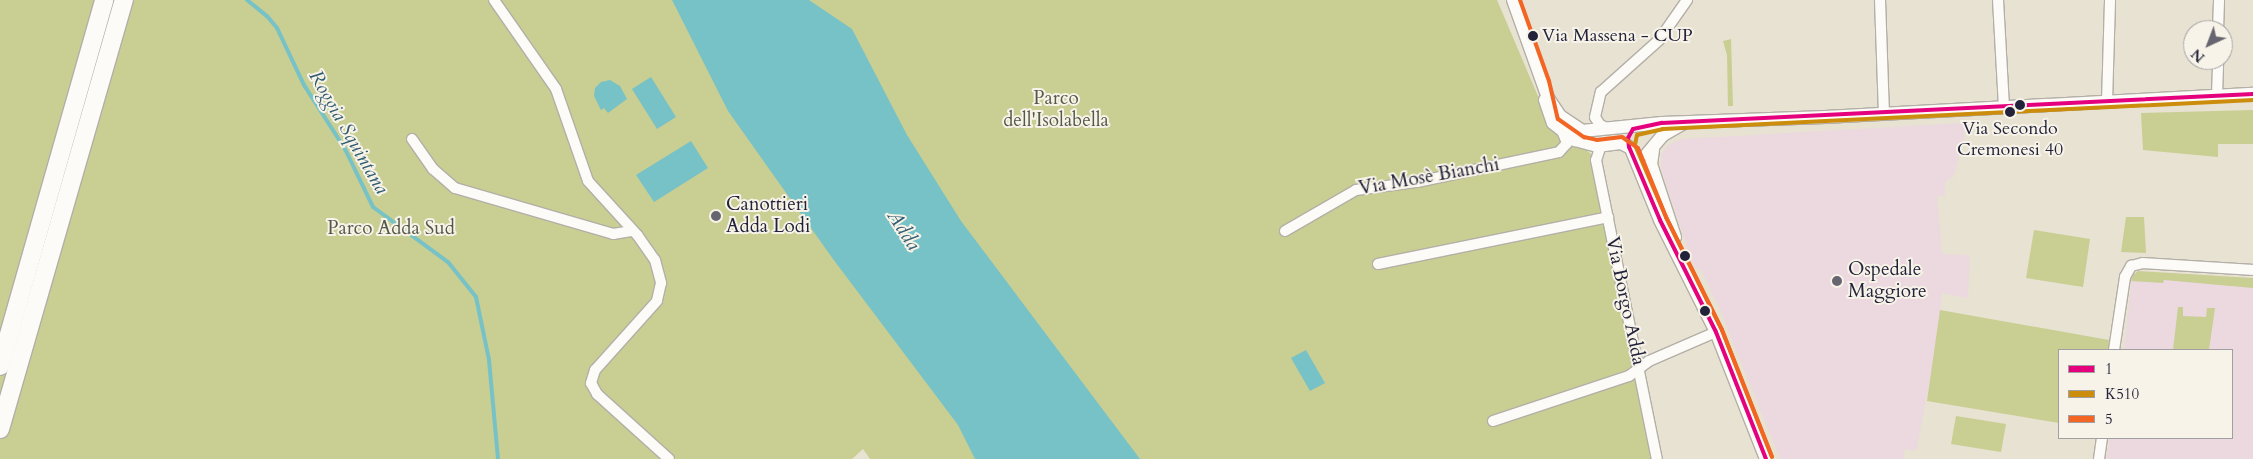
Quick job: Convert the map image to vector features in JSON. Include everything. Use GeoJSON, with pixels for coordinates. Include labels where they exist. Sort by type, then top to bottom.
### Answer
{"type":"FeatureCollection","features":[{"type":"Feature","properties":{"kind":"highway"},"geometry":{"type":"LineString","coordinates":[[0,366],[104,0]]}},
{"type":"Feature","properties":{"kind":"highway"},"geometry":{"type":"LineString","coordinates":[[0,429],[124,0]]}},
{"type":"Feature","properties":{"kind":"street"},"geometry":{"type":"LineString","coordinates":[[494,0],[556,89],[588,181],[634,231],[655,260],[660,293],[652,306],[595,370],[591,383],[598,394],[669,459]]}},
{"type":"Feature","properties":{"kind":"street"},"geometry":{"type":"LineString","coordinates":[[1513,0],[1554,108],[1572,125],[1588,131],[1687,122],[1884,114],[2253,94]]}},
{"type":"Feature","properties":{"kind":"street"},"geometry":{"type":"LineString","coordinates":[[1612,130],[1600,125],[1595,117],[1595,106],[1600,92],[1662,36],[1687,0]]}},
{"type":"Feature","properties":{"kind":"street"},"geometry":{"type":"LineString","coordinates":[[1880,0],[1884,114]]}},
{"type":"Feature","properties":{"kind":"street"},"geometry":{"type":"LineString","coordinates":[[1998,0],[2004,108]]}},
{"type":"Feature","properties":{"kind":"street"},"geometry":{"type":"LineString","coordinates":[[2108,102],[2110,0]]}},
{"type":"Feature","properties":{"kind":"street"},"geometry":{"type":"LineString","coordinates":[[2218,20],[2219,0]]}},
{"type":"Feature","properties":{"kind":"street"},"geometry":{"type":"LineString","coordinates":[[2217,95],[2218,70]]}},
{"type":"Feature","properties":{"kind":"street"},"geometry":{"type":"LineString","coordinates":[[1543,83],[1550,118],[1563,133],[1581,143],[1601,145],[1621,143],[1641,155],[1654,148],[1668,131],[1687,122]]}},
{"type":"Feature","properties":{"kind":"street"},"geometry":{"type":"LineString","coordinates":[[1640,126],[1654,133],[1651,164],[1683,261]]}},
{"type":"Feature","properties":{"kind":"street"},"geometry":{"type":"LineString","coordinates":[[1640,126],[1628,138],[1631,149],[1660,220],[1683,261],[1716,332],[1766,459]]}},
{"type":"Feature","properties":{"kind":"street","name":"Via Mosè Bianchi"},"geometry":{"type":"LineString","coordinates":[[1285,232],[1348,192],[1417,182],[1559,152],[1566,142],[1563,133]]}},
{"type":"Feature","properties":{"kind":"street"},"geometry":{"type":"LineString","coordinates":[[412,139],[433,169],[455,188],[613,234],[634,231]]}},
{"type":"Feature","properties":{"kind":"street","name":"Via Borgo Adda"},"geometry":{"type":"LineString","coordinates":[[1601,145],[1596,160],[1657,459]]}},
{"type":"Feature","properties":{"kind":"street"},"geometry":{"type":"LineString","coordinates":[[1378,264],[1608,217]]}},
{"type":"Feature","properties":{"kind":"street"},"geometry":{"type":"LineString","coordinates":[[2114,349],[2125,277],[2131,266],[2143,263],[2253,270]]}},
{"type":"Feature","properties":{"kind":"street"},"geometry":{"type":"LineString","coordinates":[[1493,421],[1629,376],[1649,361],[1716,332]]}},
{"type":"Feature","properties":{"kind":"street"},"geometry":{"type":"LineString","coordinates":[[2098,459],[2102,439]]}},
{"type":"Feature","properties":{"kind":"shaded area","name":"Ospedale Maggiore"},"geometry":{"type":"Polygon","coordinates":[[[1964,123],[1964,140],[1953,178],[1948,179],[1945,183],[1945,195],[1937,196],[1942,254],[1970,255],[1968,298],[1942,293],[1938,339],[1916,451],[1905,449],[1903,459],[1780,459],[1720,310],[1701,270],[1694,267],[1661,169],[1661,155],[1669,144],[1683,139],[1964,123]]]}},
{"type":"Feature","properties":{"kind":"shaded area"},"geometry":{"type":"Polygon","coordinates":[[[2138,271],[2253,278],[2253,459],[2106,459],[2110,439],[2233,439],[2233,349],[2124,349],[2132,277],[2138,271]]]}},
{"type":"Feature","properties":{"kind":"green space","name":"Parco Adda Sud"},"geometry":{"type":"Polygon","coordinates":[[[0,0],[1497,0],[1543,108],[1558,127],[1591,154],[1653,459],[870,459],[863,449],[852,459],[0,459],[0,0]]]}},
{"type":"Feature","properties":{"kind":"green space"},"geometry":{"type":"Polygon","coordinates":[[[1731,39],[1733,106],[1728,106],[1727,55],[1723,41],[1731,39]]]}},
{"type":"Feature","properties":{"kind":"green space"},"geometry":{"type":"Polygon","coordinates":[[[2253,110],[2253,144],[2218,144],[2218,157],[2143,150],[2141,113],[2253,110]]]}},
{"type":"Feature","properties":{"kind":"green space"},"geometry":{"type":"Polygon","coordinates":[[[2126,217],[2144,217],[2146,253],[2121,252],[2126,217]]]}},
{"type":"Feature","properties":{"kind":"green space"},"geometry":{"type":"Polygon","coordinates":[[[2034,230],[2090,239],[2083,287],[2026,278],[2034,230]]]}},
{"type":"Feature","properties":{"kind":"green space"},"geometry":{"type":"Polygon","coordinates":[[[2138,271],[2253,278],[2253,288],[2164,280],[2163,283],[2131,281],[2133,275],[2138,271]]]}},
{"type":"Feature","properties":{"kind":"green space"},"geometry":{"type":"Polygon","coordinates":[[[2178,307],[2183,307],[2183,316],[2206,317],[2207,308],[2215,308],[2209,349],[2173,349],[2178,307]]]}},
{"type":"Feature","properties":{"kind":"green space"},"geometry":{"type":"Polygon","coordinates":[[[1940,310],[2109,340],[2108,349],[2058,349],[2058,423],[1927,401],[1940,310]]]}},
{"type":"Feature","properties":{"kind":"green space"},"geometry":{"type":"Polygon","coordinates":[[[1956,416],[2006,424],[2001,452],[1951,444],[1956,416]]]}},
{"type":"Feature","properties":{"kind":"water","name":"Adda"},"geometry":{"type":"Polygon","coordinates":[[[672,0],[809,0],[852,29],[907,135],[961,221],[1140,459],[975,459],[958,425],[833,259],[728,111],[672,0]]]}},
{"type":"Feature","properties":{"kind":"water"},"geometry":{"type":"Polygon","coordinates":[[[651,77],[676,117],[657,129],[632,89],[651,77]]]}},
{"type":"Feature","properties":{"kind":"water"},"geometry":{"type":"Polygon","coordinates":[[[610,80],[620,86],[627,99],[608,113],[604,108],[601,110],[594,96],[595,88],[601,82],[610,80]]]}},
{"type":"Feature","properties":{"kind":"water"},"geometry":{"type":"Polygon","coordinates":[[[691,141],[708,168],[654,202],[636,175],[691,141]]]}},
{"type":"Feature","properties":{"kind":"water"},"geometry":{"type":"Polygon","coordinates":[[[1306,350],[1325,383],[1310,391],[1291,358],[1306,350]]]}},
{"type":"Feature","properties":{"kind":"waterway","name":"Roggia Squintana"},"geometry":{"type":"LineString","coordinates":[[247,0],[267,16],[277,28],[304,85],[345,149],[373,207],[448,262],[476,297],[489,360],[498,459]]}},
{"type":"Feature","properties":{"kind":"transit line","name":"5"},"geometry":{"type":"LineString","coordinates":[[1520,0],[1549,81],[1558,119],[1584,137],[1597,140],[1622,137],[1638,148],[1666,217],[1722,330],[1772,457]]}},
{"type":"Feature","properties":{"kind":"transit line","name":"1"},"geometry":{"type":"LineString","coordinates":[[1766,459],[1716,332],[1660,220],[1629,147],[1628,138],[1633,129],[1662,123],[2253,94]]}},
{"type":"Feature","properties":{"kind":"transit line","name":"K510"},"geometry":{"type":"LineString","coordinates":[[1772,457],[1722,330],[1666,217],[1635,145],[1637,135],[1663,129],[2253,100]]}},
{"type":"Feature","properties":{"kind":"place","name":"Via Massena - CUP"},"geometry":{"type":"Point","coordinates":[1533,36]}},
{"type":"Feature","properties":{"kind":"place","name":"Via Secondo Cremonesi 40"},"geometry":{"type":"Point","coordinates":[2010,112]}},
{"type":"Feature","properties":{"kind":"place","name":"Canottieri Adda Lodi"},"geometry":{"type":"Point","coordinates":[716,216]}},
{"type":"Feature","properties":{"kind":"place","name":"Ospedale Maggiore"},"geometry":{"type":"Point","coordinates":[1837,281]}},
{"type":"Feature","properties":{"kind":"park label","name":"Parco dell'Isolabella"},"geometry":{"type":"Point","coordinates":[1056,110]}}]}
